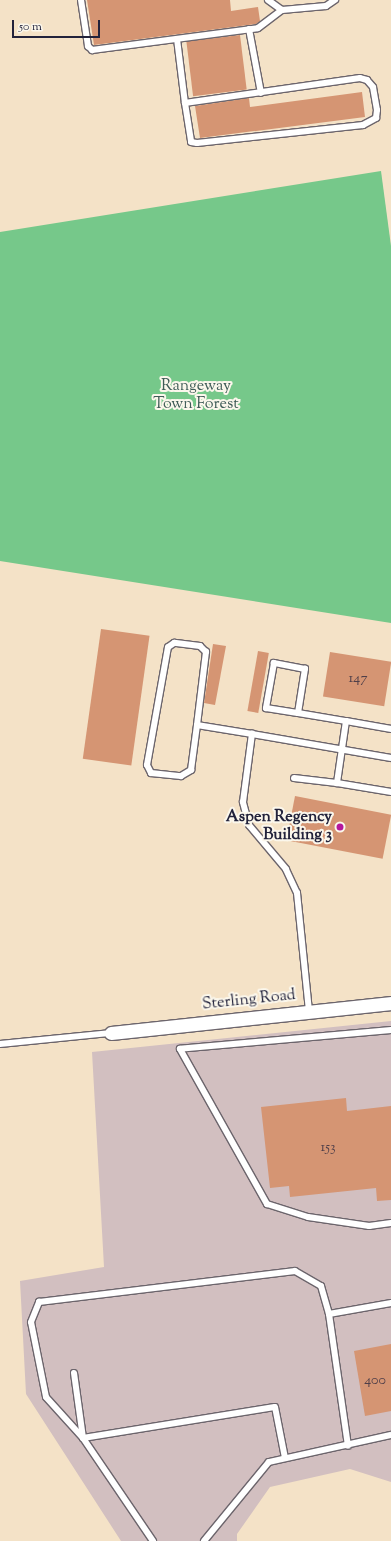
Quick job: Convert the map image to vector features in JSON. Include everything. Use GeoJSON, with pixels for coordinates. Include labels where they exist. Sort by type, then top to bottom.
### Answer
{"type":"FeatureCollection","features":[{"type":"Feature","properties":{"kind":"street","name":"Sterling Road"},"geometry":{"type":"LineString","coordinates":[[110,1033],[391,1003]]}},
{"type":"Feature","properties":{"kind":"lane"},"geometry":{"type":"LineString","coordinates":[[81,0],[88,46],[92,50],[258,28],[282,10],[326,6],[335,0]]}},
{"type":"Feature","properties":{"kind":"lane"},"geometry":{"type":"LineString","coordinates":[[268,0],[282,10]]}},
{"type":"Feature","properties":{"kind":"lane"},"geometry":{"type":"LineString","coordinates":[[249,29],[261,93]]}},
{"type":"Feature","properties":{"kind":"lane"},"geometry":{"type":"LineString","coordinates":[[177,39],[185,103],[191,142],[197,144],[363,125],[376,118],[373,87],[367,80],[360,78],[185,103]]}},
{"type":"Feature","properties":{"kind":"lane"},"geometry":{"type":"LineString","coordinates":[[174,643],[200,646],[206,652],[197,725],[191,770],[181,776],[151,772],[147,766],[168,647],[174,643]]}},
{"type":"Feature","properties":{"kind":"lane"},"geometry":{"type":"LineString","coordinates":[[298,713],[305,669],[274,663],[266,708],[391,728]]}},
{"type":"Feature","properties":{"kind":"lane"},"geometry":{"type":"LineString","coordinates":[[337,783],[346,721]]}},
{"type":"Feature","properties":{"kind":"lane"},"geometry":{"type":"LineString","coordinates":[[197,725],[391,758]]}},
{"type":"Feature","properties":{"kind":"lane"},"geometry":{"type":"LineString","coordinates":[[252,734],[243,802],[249,825],[286,869],[296,893],[309,1011]]}},
{"type":"Feature","properties":{"kind":"lane"},"geometry":{"type":"LineString","coordinates":[[294,778],[391,792]]}},
{"type":"Feature","properties":{"kind":"lane"},"geometry":{"type":"LineString","coordinates":[[391,1030],[180,1049],[267,1204],[308,1217],[369,1226],[391,1223]]}},
{"type":"Feature","properties":{"kind":"lane"},"geometry":{"type":"LineString","coordinates":[[0,1044],[110,1033]]}},
{"type":"Feature","properties":{"kind":"lane"},"geometry":{"type":"LineString","coordinates":[[153,1541],[83,1438],[46,1397],[31,1322],[38,1302],[295,1271],[321,1286],[329,1314],[348,1446]]}},
{"type":"Feature","properties":{"kind":"lane"},"geometry":{"type":"LineString","coordinates":[[329,1314],[391,1303]]}},
{"type":"Feature","properties":{"kind":"lane"},"geometry":{"type":"LineString","coordinates":[[74,1374],[83,1438]]}},
{"type":"Feature","properties":{"kind":"lane"},"geometry":{"type":"LineString","coordinates":[[83,1438],[275,1407],[285,1458]]}},
{"type":"Feature","properties":{"kind":"lane"},"geometry":{"type":"LineString","coordinates":[[204,1541],[269,1462],[348,1446],[391,1435]]}},
{"type":"Feature","properties":{"kind":"shaded area"},"geometry":{"type":"Polygon","coordinates":[[[391,1021],[391,1482],[350,1469],[270,1487],[237,1534],[237,1541],[121,1541],[26,1394],[20,1281],[104,1267],[92,1052],[391,1021]]]}},
{"type":"Feature","properties":{"kind":"green space","name":"Rangeway Town Forest"},"geometry":{"type":"Polygon","coordinates":[[[381,171],[391,246],[391,623],[0,561],[0,232],[381,171]]]}},
{"type":"Feature","properties":{"kind":"building"},"geometry":{"type":"Polygon","coordinates":[[[87,0],[230,0],[231,11],[258,7],[260,21],[256,24],[94,45],[87,0]]]}},
{"type":"Feature","properties":{"kind":"building"},"geometry":{"type":"Polygon","coordinates":[[[240,35],[247,90],[193,96],[186,42],[240,35]]]}},
{"type":"Feature","properties":{"kind":"building"},"geometry":{"type":"Polygon","coordinates":[[[362,92],[365,117],[200,138],[195,106],[249,98],[250,107],[362,92]]]}},
{"type":"Feature","properties":{"kind":"building"},"geometry":{"type":"Polygon","coordinates":[[[101,629],[150,636],[131,766],[83,759],[101,629]]]}},
{"type":"Feature","properties":{"kind":"building"},"geometry":{"type":"Polygon","coordinates":[[[213,644],[226,646],[215,705],[204,703],[213,644]]]}},
{"type":"Feature","properties":{"kind":"building"},"geometry":{"type":"Polygon","coordinates":[[[258,651],[269,653],[258,713],[247,711],[258,651]]]}},
{"type":"Feature","properties":{"kind":"building"},"geometry":{"type":"Polygon","coordinates":[[[330,652],[391,662],[384,706],[323,696],[330,652]]]}},
{"type":"Feature","properties":{"kind":"building","name":"Aspen Regency Building 3"},"geometry":{"type":"Polygon","coordinates":[[[295,796],[391,815],[383,859],[286,840],[295,796]]]}},
{"type":"Feature","properties":{"kind":"building"},"geometry":{"type":"Polygon","coordinates":[[[346,1098],[347,1111],[391,1106],[391,1200],[377,1201],[376,1188],[290,1197],[289,1186],[270,1188],[261,1107],[346,1098]]]}},
{"type":"Feature","properties":{"kind":"building"},"geometry":{"type":"Polygon","coordinates":[[[391,1344],[391,1411],[365,1416],[354,1351],[391,1344]]]}},
{"type":"Feature","properties":{"kind":"place","name":"Aspen Regency Building 3"},"geometry":{"type":"Point","coordinates":[340,827]}}]}
